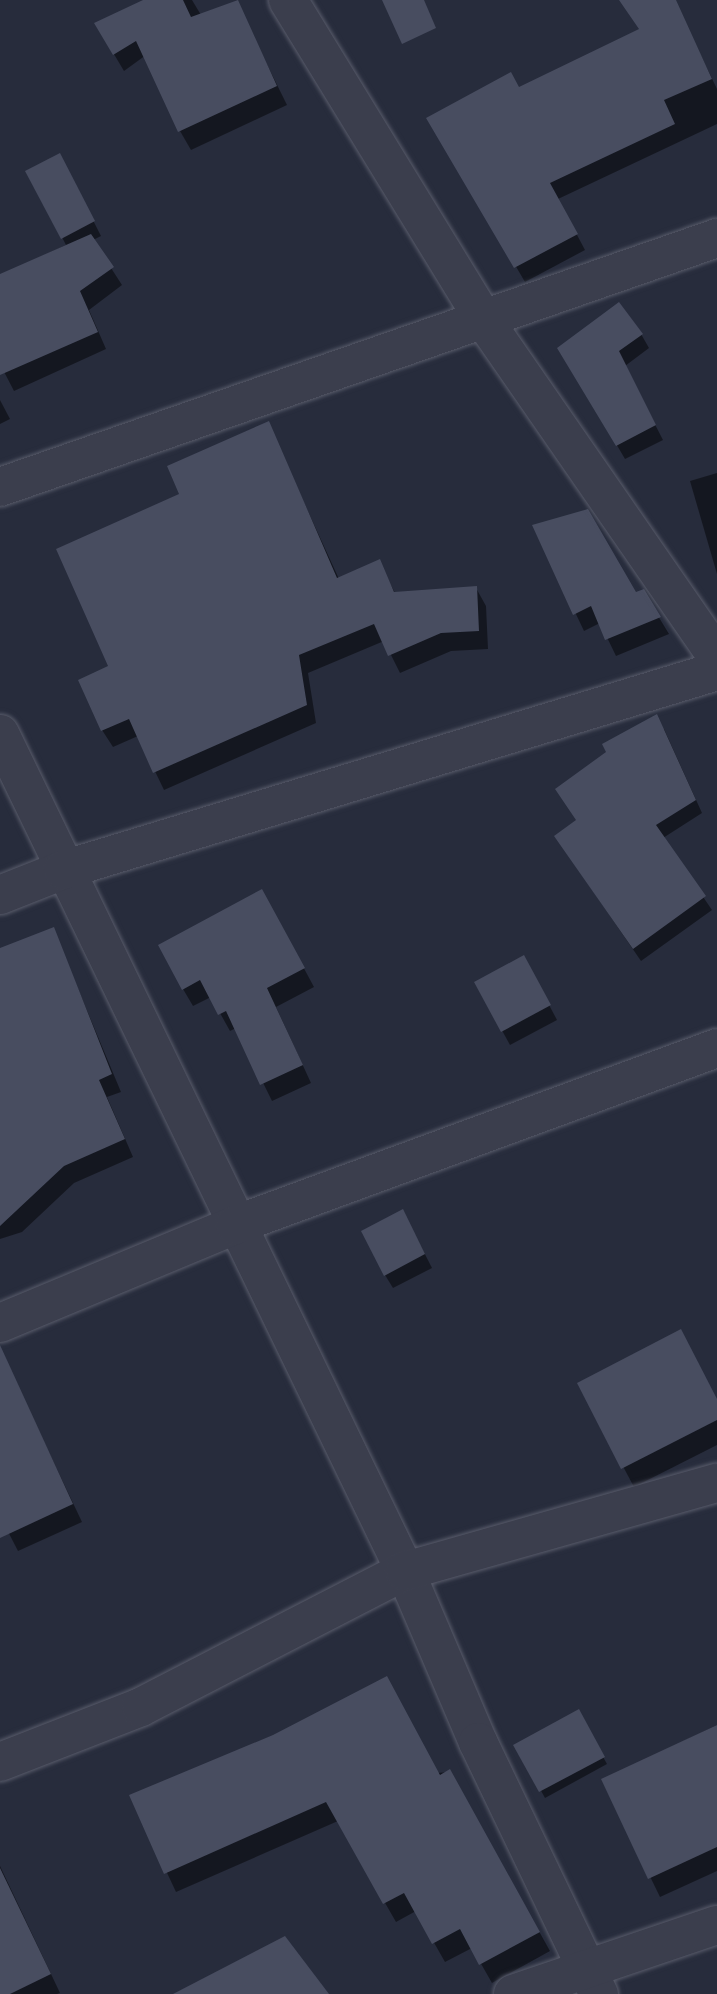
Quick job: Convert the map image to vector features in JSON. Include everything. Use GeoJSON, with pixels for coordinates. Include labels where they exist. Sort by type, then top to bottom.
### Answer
{"type":"FeatureCollection","features":[{"type":"Feature","properties":{"kind":"street"},"geometry":{"type":"LineString","coordinates":[[288,0],[486,323],[717,656]]}},
{"type":"Feature","properties":{"kind":"street"},"geometry":{"type":"LineString","coordinates":[[0,487],[486,323],[717,238]]}},
{"type":"Feature","properties":{"kind":"street"},"geometry":{"type":"LineString","coordinates":[[0,895],[63,870],[717,671]]}},
{"type":"Feature","properties":{"kind":"street"},"geometry":{"type":"LineString","coordinates":[[0,734],[63,870],[405,1571],[478,1742],[594,1980]]}},
{"type":"Feature","properties":{"kind":"street"},"geometry":{"type":"LineString","coordinates":[[0,1323],[235,1225],[717,1048]]}},
{"type":"Feature","properties":{"kind":"street"},"geometry":{"type":"LineString","coordinates":[[0,1762],[141,1707],[405,1571],[717,1483]]}},
{"type":"Feature","properties":{"kind":"street"},"geometry":{"type":"LineString","coordinates":[[513,1994],[594,1980],[717,1925]]}},
{"type":"Feature","properties":{"kind":"building"},"geometry":{"type":"Polygon","coordinates":[[[143,0],[183,0],[191,17],[238,0],[277,86],[178,132],[136,41],[113,55],[94,23],[143,0]]]}},
{"type":"Feature","properties":{"kind":"building"},"geometry":{"type":"Polygon","coordinates":[[[382,0],[424,0],[436,28],[402,44],[382,0]]]}},
{"type":"Feature","properties":{"kind":"building"},"geometry":{"type":"Polygon","coordinates":[[[619,0],[676,0],[712,79],[664,100],[675,124],[550,183],[578,234],[514,268],[426,118],[511,72],[519,87],[639,29],[619,0]]]}},
{"type":"Feature","properties":{"kind":"building"},"geometry":{"type":"Polygon","coordinates":[[[60,153],[95,221],[61,239],[25,171],[60,153]]]}},
{"type":"Feature","properties":{"kind":"building"},"geometry":{"type":"Polygon","coordinates":[[[91,234],[114,267],[80,291],[98,332],[0,375],[0,274],[91,234]]]}},
{"type":"Feature","properties":{"kind":"building"},"geometry":{"type":"Polygon","coordinates":[[[619,302],[643,334],[619,351],[656,425],[616,446],[557,348],[619,302]]]}},
{"type":"Feature","properties":{"kind":"building"},"geometry":{"type":"Polygon","coordinates":[[[269,421],[337,578],[380,559],[394,592],[477,586],[479,631],[441,633],[388,656],[374,624],[299,655],[307,705],[153,773],[129,719],[101,731],[78,680],[108,666],[56,549],[179,494],[167,466],[269,421]]]}},
{"type":"Feature","properties":{"kind":"building"},"geometry":{"type":"Polygon","coordinates":[[[588,509],[636,592],[644,589],[661,617],[605,640],[591,606],[573,615],[532,525],[588,509]]]}},
{"type":"Feature","properties":{"kind":"building"},"geometry":{"type":"Polygon","coordinates":[[[657,714],[696,800],[656,825],[706,896],[633,949],[554,836],[576,820],[555,789],[606,752],[602,744],[657,714]]]}},
{"type":"Feature","properties":{"kind":"building"},"geometry":{"type":"Polygon","coordinates":[[[262,889],[305,968],[267,988],[303,1065],[260,1085],[226,1011],[218,1015],[200,980],[182,990],[158,945],[262,889]]]}},
{"type":"Feature","properties":{"kind":"building"},"geometry":{"type":"Polygon","coordinates":[[[54,927],[112,1074],[99,1080],[125,1139],[64,1166],[0,1226],[0,948],[54,927]]]}},
{"type":"Feature","properties":{"kind":"building"},"geometry":{"type":"Polygon","coordinates":[[[524,955],[551,1005],[501,1032],[474,982],[524,955]]]}},
{"type":"Feature","properties":{"kind":"building"},"geometry":{"type":"Polygon","coordinates":[[[403,1209],[425,1254],[384,1276],[361,1231],[403,1209]]]}},
{"type":"Feature","properties":{"kind":"building"},"geometry":{"type":"Polygon","coordinates":[[[681,1329],[717,1399],[717,1420],[621,1469],[577,1383],[681,1329]]]}},
{"type":"Feature","properties":{"kind":"building"},"geometry":{"type":"Polygon","coordinates":[[[0,1345],[73,1504],[0,1538],[0,1345]]]}},
{"type":"Feature","properties":{"kind":"building"},"geometry":{"type":"Polygon","coordinates":[[[387,1676],[440,1775],[450,1769],[540,1932],[479,1965],[460,1929],[432,1944],[404,1893],[383,1904],[326,1802],[164,1874],[129,1795],[273,1735],[387,1676]]]}},
{"type":"Feature","properties":{"kind":"building"},"geometry":{"type":"Polygon","coordinates":[[[579,1709],[605,1757],[539,1792],[513,1745],[579,1709]]]}},
{"type":"Feature","properties":{"kind":"building"},"geometry":{"type":"Polygon","coordinates":[[[717,1725],[717,1847],[648,1879],[601,1779],[717,1725]]]}},
{"type":"Feature","properties":{"kind":"building"},"geometry":{"type":"Polygon","coordinates":[[[0,1868],[51,1974],[10,1994],[0,1994],[0,1868]]]}},
{"type":"Feature","properties":{"kind":"building"},"geometry":{"type":"Polygon","coordinates":[[[285,1936],[329,1994],[173,1994],[285,1936]]]}}]}
